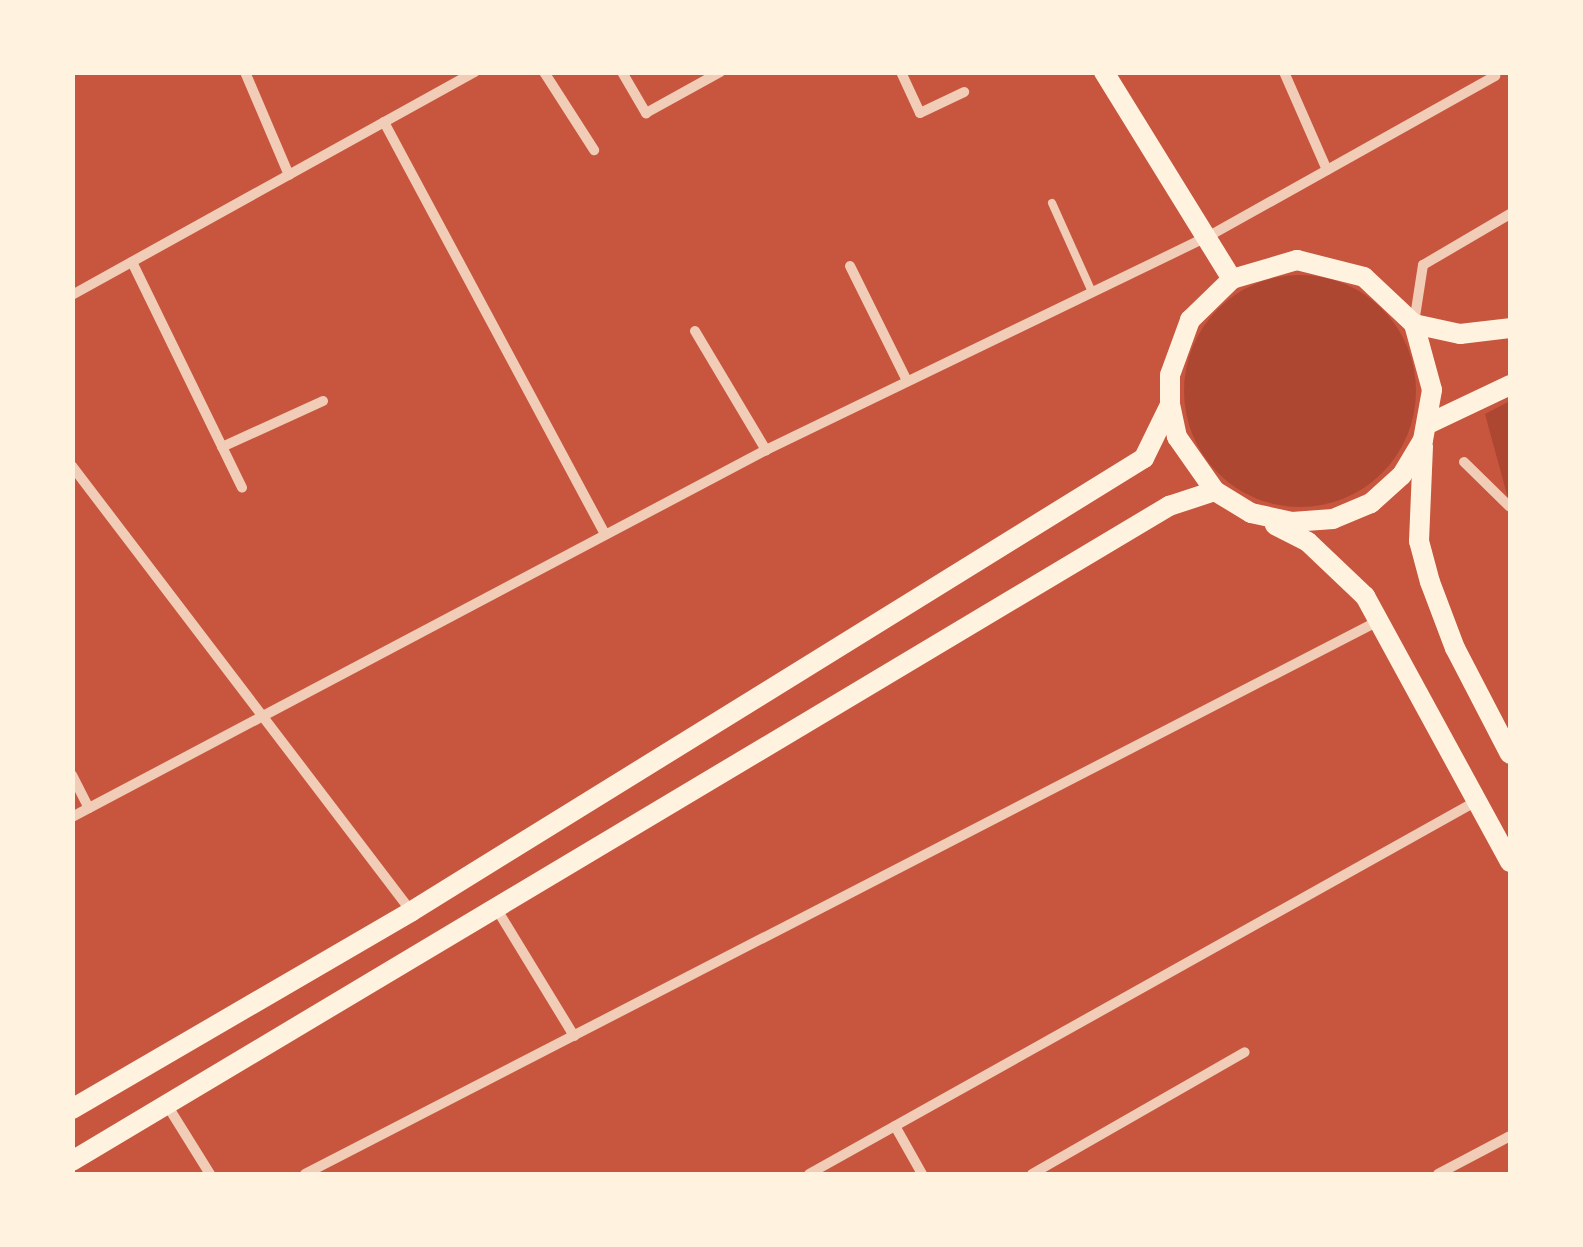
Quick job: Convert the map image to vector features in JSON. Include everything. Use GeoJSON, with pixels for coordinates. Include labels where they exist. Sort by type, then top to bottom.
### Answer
{"type":"FeatureCollection","features":[{"type":"Feature","properties":{"kind":"main road"},"geometry":{"type":"LineString","coordinates":[[1104,72],[1209,236],[1232,280]]}},
{"type":"Feature","properties":{"kind":"main road"},"geometry":{"type":"LineString","coordinates":[[1510,754],[1455,648],[1419,541],[1427,356],[1414,324],[1364,276],[1332,264],[1298,260],[1232,280],[1190,320],[1174,361],[1170,405],[1177,437],[1215,491],[1308,542],[1341,568],[1380,620],[1510,862]]}},
{"type":"Feature","properties":{"kind":"main road"},"geometry":{"type":"LineString","coordinates":[[1414,324],[1460,334],[1510,328]]}},
{"type":"Feature","properties":{"kind":"main road"},"geometry":{"type":"LineString","coordinates":[[1251,513],[1319,520],[1371,503],[1402,476],[1426,432],[1510,385]]}},
{"type":"Feature","properties":{"kind":"main road"},"geometry":{"type":"LineString","coordinates":[[72,1108],[412,911],[1144,458],[1170,405]]}},
{"type":"Feature","properties":{"kind":"main road"},"geometry":{"type":"LineString","coordinates":[[72,1162],[1169,506],[1215,491]]}},
{"type":"Feature","properties":{"kind":"street"},"geometry":{"type":"LineString","coordinates":[[245,72],[289,175]]}},
{"type":"Feature","properties":{"kind":"street"},"geometry":{"type":"LineString","coordinates":[[72,294],[475,72]]}},
{"type":"Feature","properties":{"kind":"street"},"geometry":{"type":"LineString","coordinates":[[544,72],[594,150]]}},
{"type":"Feature","properties":{"kind":"street"},"geometry":{"type":"LineString","coordinates":[[622,72],[646,113],[720,72]]}},
{"type":"Feature","properties":{"kind":"street"},"geometry":{"type":"LineString","coordinates":[[900,72],[920,113],[964,92]]}},
{"type":"Feature","properties":{"kind":"street"},"geometry":{"type":"LineString","coordinates":[[1284,72],[1327,170]]}},
{"type":"Feature","properties":{"kind":"street"},"geometry":{"type":"LineString","coordinates":[[72,817],[906,378],[1209,236],[1496,76]]}},
{"type":"Feature","properties":{"kind":"street"},"geometry":{"type":"LineString","coordinates":[[384,122],[605,536]]}},
{"type":"Feature","properties":{"kind":"street"},"geometry":{"type":"LineString","coordinates":[[1414,324],[1423,265],[1510,214]]}},
{"type":"Feature","properties":{"kind":"street"},"geometry":{"type":"LineString","coordinates":[[132,262],[242,488]]}},
{"type":"Feature","properties":{"kind":"street"},"geometry":{"type":"LineString","coordinates":[[850,266],[906,378]]}},
{"type":"Feature","properties":{"kind":"street"},"geometry":{"type":"LineString","coordinates":[[694,331],[766,450]]}},
{"type":"Feature","properties":{"kind":"street"},"geometry":{"type":"LineString","coordinates":[[222,447],[323,401]]}},
{"type":"Feature","properties":{"kind":"street"},"geometry":{"type":"LineString","coordinates":[[1464,462],[1510,507]]}},
{"type":"Feature","properties":{"kind":"street"},"geometry":{"type":"LineString","coordinates":[[72,466],[412,911]]}},
{"type":"Feature","properties":{"kind":"street"},"geometry":{"type":"LineString","coordinates":[[305,1174],[1380,620]]}},
{"type":"Feature","properties":{"kind":"street"},"geometry":{"type":"LineString","coordinates":[[72,774],[90,808]]}},
{"type":"Feature","properties":{"kind":"street"},"geometry":{"type":"LineString","coordinates":[[809,1174],[1475,802]]}},
{"type":"Feature","properties":{"kind":"street"},"geometry":{"type":"LineString","coordinates":[[496,908],[574,1036]]}},
{"type":"Feature","properties":{"kind":"street"},"geometry":{"type":"LineString","coordinates":[[1034,1174],[1245,1052]]}},
{"type":"Feature","properties":{"kind":"street"},"geometry":{"type":"LineString","coordinates":[[166,1104],[210,1174]]}},
{"type":"Feature","properties":{"kind":"street"},"geometry":{"type":"LineString","coordinates":[[895,1126],[922,1174]]}},
{"type":"Feature","properties":{"kind":"street"},"geometry":{"type":"LineString","coordinates":[[1438,1174],[1510,1136]]}},
{"type":"Feature","properties":{"kind":"lane"},"geometry":{"type":"LineString","coordinates":[[1052,203],[1092,292]]}},
{"type":"Feature","properties":{"kind":"shaded area"},"geometry":{"type":"Polygon","coordinates":[[[1300,275],[1345,284],[1382,309],[1407,346],[1416,391],[1407,436],[1382,473],[1345,498],[1300,507],[1255,498],[1218,473],[1193,436],[1184,391],[1193,346],[1218,309],[1255,284],[1300,275]]]}},
{"type":"Feature","properties":{"kind":"shaded area"},"geometry":{"type":"Polygon","coordinates":[[[1510,401],[1510,501],[1509,502],[1485,414],[1510,401]]]}}]}
